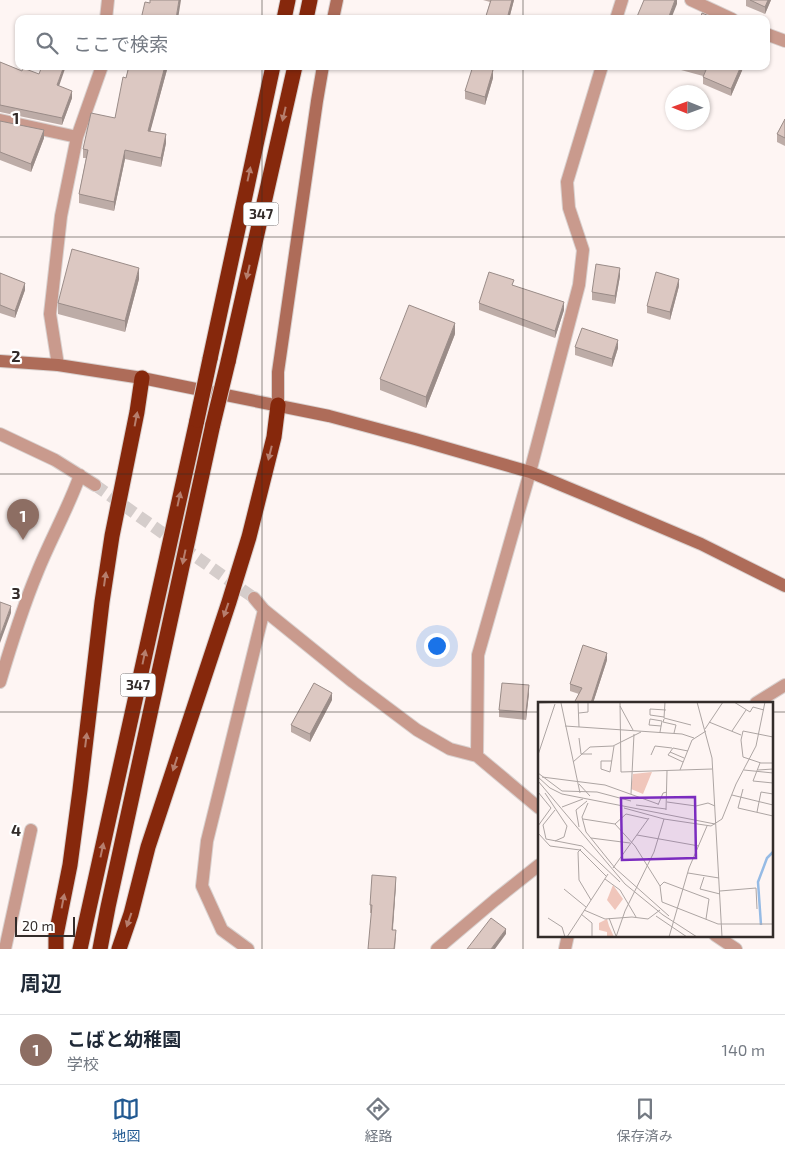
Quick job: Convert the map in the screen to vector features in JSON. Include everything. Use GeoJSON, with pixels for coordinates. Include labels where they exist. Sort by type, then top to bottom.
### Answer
{"type":"FeatureCollection","features":[{"type":"Feature","properties":{"kind":"highway"},"geometry":{"type":"LineString","coordinates":[[285,15],[288,0]]}},
{"type":"Feature","properties":{"kind":"highway"},"geometry":{"type":"LineString","coordinates":[[307,15],[310,0]]}},
{"type":"Feature","properties":{"kind":"highway","name":"347"},"geometry":{"type":"LineString","coordinates":[[80,949],[272,70]]}},
{"type":"Feature","properties":{"kind":"highway","name":"347"},"geometry":{"type":"LineString","coordinates":[[100,949],[213,424],[294,70]]}},
{"type":"Feature","properties":{"kind":"highway"},"geometry":{"type":"LineString","coordinates":[[56,949],[56,935],[74,837],[102,602],[112,536],[142,378]]}},
{"type":"Feature","properties":{"kind":"highway"},"geometry":{"type":"LineString","coordinates":[[119,949],[131,914],[154,830],[249,537],[274,437],[278,405]]}},
{"type":"Feature","properties":{"kind":"street"},"geometry":{"type":"LineString","coordinates":[[106,15],[108,0]]}},
{"type":"Feature","properties":{"kind":"street"},"geometry":{"type":"LineString","coordinates":[[334,15],[337,0]]}},
{"type":"Feature","properties":{"kind":"street"},"geometry":{"type":"LineString","coordinates":[[617,15],[622,0]]}},
{"type":"Feature","properties":{"kind":"street"},"geometry":{"type":"LineString","coordinates":[[691,0],[723,15]]}},
{"type":"Feature","properties":{"kind":"street"},"geometry":{"type":"LineString","coordinates":[[770,35],[785,41]]}},
{"type":"Feature","properties":{"kind":"street"},"geometry":{"type":"LineString","coordinates":[[58,365],[50,314],[61,216],[77,137],[101,70]]}},
{"type":"Feature","properties":{"kind":"street"},"geometry":{"type":"LineString","coordinates":[[278,405],[278,372],[322,70]]}},
{"type":"Feature","properties":{"kind":"street"},"geometry":{"type":"LineString","coordinates":[[477,756],[478,655],[530,472],[579,286],[583,250],[569,208],[567,182],[601,70]]}},
{"type":"Feature","properties":{"kind":"street"},"geometry":{"type":"LineString","coordinates":[[0,120],[77,137]]}},
{"type":"Feature","properties":{"kind":"street"},"geometry":{"type":"LineString","coordinates":[[0,361],[58,365],[142,378],[329,416],[415,439],[530,472],[701,544],[785,586]]}},
{"type":"Feature","properties":{"kind":"street"},"geometry":{"type":"LineString","coordinates":[[0,434],[55,460],[95,485]]}},
{"type":"Feature","properties":{"kind":"street"},"geometry":{"type":"LineString","coordinates":[[0,682],[18,622],[37,572],[80,475]]}},
{"type":"Feature","properties":{"kind":"street"},"geometry":{"type":"LineString","coordinates":[[254,598],[264,610],[416,730],[450,749],[477,756],[538,807]]}},
{"type":"Feature","properties":{"kind":"street"},"geometry":{"type":"LineString","coordinates":[[248,949],[222,930],[202,886],[207,841],[264,610]]}},
{"type":"Feature","properties":{"kind":"street"},"geometry":{"type":"LineString","coordinates":[[758,702],[785,685]]}},
{"type":"Feature","properties":{"kind":"street"},"geometry":{"type":"LineString","coordinates":[[5,949],[31,830]]}},
{"type":"Feature","properties":{"kind":"street"},"geometry":{"type":"LineString","coordinates":[[437,949],[494,900],[538,866]]}},
{"type":"Feature","properties":{"kind":"street"},"geometry":{"type":"LineString","coordinates":[[565,949],[568,936]]}},
{"type":"Feature","properties":{"kind":"street"},"geometry":{"type":"LineString","coordinates":[[716,936],[736,949]]}},
{"type":"Feature","properties":{"kind":"building"},"geometry":{"type":"Polygon","coordinates":[[[150,0],[179,0],[177,15],[142,15],[145,2],[150,3],[150,0]]]}},
{"type":"Feature","properties":{"kind":"building"},"geometry":{"type":"Polygon","coordinates":[[[491,0],[512,0],[508,15],[486,15],[491,0]]]}},
{"type":"Feature","properties":{"kind":"building"},"geometry":{"type":"Polygon","coordinates":[[[644,0],[675,0],[669,15],[638,15],[644,0]]]}},
{"type":"Feature","properties":{"kind":"building"},"geometry":{"type":"Polygon","coordinates":[[[750,0],[768,0],[765,7],[750,0]]]}},
{"type":"Feature","properties":{"kind":"building"},"geometry":{"type":"Polygon","coordinates":[[[0,62],[15,68],[15,70],[28,70],[39,74],[40,70],[63,70],[57,85],[72,91],[62,118],[0,105],[0,62]]]}},
{"type":"Feature","properties":{"kind":"building"},"geometry":{"type":"Polygon","coordinates":[[[128,70],[164,70],[148,131],[166,134],[161,158],[125,150],[114,202],[79,194],[88,150],[83,149],[91,113],[115,118],[123,77],[126,78],[128,70]]]}},
{"type":"Feature","properties":{"kind":"building"},"geometry":{"type":"Polygon","coordinates":[[[472,70],[493,70],[485,97],[465,91],[472,70]]]}},
{"type":"Feature","properties":{"kind":"building"},"geometry":{"type":"Polygon","coordinates":[[[706,70],[739,70],[731,89],[703,77],[706,70]]]}},
{"type":"Feature","properties":{"kind":"building"},"geometry":{"type":"Polygon","coordinates":[[[785,119],[785,138],[777,134],[785,119]]]}},
{"type":"Feature","properties":{"kind":"building"},"geometry":{"type":"Polygon","coordinates":[[[0,121],[44,130],[31,164],[0,152],[0,121]]]}},
{"type":"Feature","properties":{"kind":"building"},"geometry":{"type":"Polygon","coordinates":[[[72,249],[139,268],[125,321],[58,303],[72,249]]]}},
{"type":"Feature","properties":{"kind":"building"},"geometry":{"type":"Polygon","coordinates":[[[596,264],[620,268],[615,296],[592,292],[596,264]]]}},
{"type":"Feature","properties":{"kind":"building"},"geometry":{"type":"Polygon","coordinates":[[[489,272],[514,280],[512,285],[564,302],[555,331],[479,303],[489,272]]]}},
{"type":"Feature","properties":{"kind":"building"},"geometry":{"type":"Polygon","coordinates":[[[656,272],[679,279],[670,312],[647,306],[656,272]]]}},
{"type":"Feature","properties":{"kind":"building"},"geometry":{"type":"Polygon","coordinates":[[[0,273],[25,283],[15,311],[0,305],[0,273]]]}},
{"type":"Feature","properties":{"kind":"building"},"geometry":{"type":"Polygon","coordinates":[[[409,305],[455,323],[426,397],[380,379],[409,305]]]}},
{"type":"Feature","properties":{"kind":"building"},"geometry":{"type":"Polygon","coordinates":[[[582,328],[618,340],[612,359],[575,347],[582,328]]]}},
{"type":"Feature","properties":{"kind":"building"},"geometry":{"type":"Polygon","coordinates":[[[0,602],[11,606],[0,636],[0,602]]]}},
{"type":"Feature","properties":{"kind":"building"},"geometry":{"type":"Polygon","coordinates":[[[583,645],[607,653],[591,702],[575,702],[582,688],[570,684],[583,645]]]}},
{"type":"Feature","properties":{"kind":"building"},"geometry":{"type":"Polygon","coordinates":[[[314,683],[332,693],[310,734],[291,725],[314,683]]]}},
{"type":"Feature","properties":{"kind":"building"},"geometry":{"type":"Polygon","coordinates":[[[502,683],[529,685],[526,712],[499,710],[502,683]]]}},
{"type":"Feature","properties":{"kind":"building"},"geometry":{"type":"Polygon","coordinates":[[[372,875],[396,877],[392,930],[396,930],[394,949],[368,949],[372,905],[370,905],[372,875]]]}},
{"type":"Feature","properties":{"kind":"building"},"geometry":{"type":"Polygon","coordinates":[[[491,918],[506,929],[491,949],[467,949],[491,918]]]}},
{"type":"Feature","properties":{"kind":"tunnel"},"geometry":{"type":"LineString","coordinates":[[95,485],[254,598]]}},
{"type":"Feature","properties":{"kind":"place","name":"こばと幼稚園"},"geometry":{"type":"Point","coordinates":[23,540]}}]}
